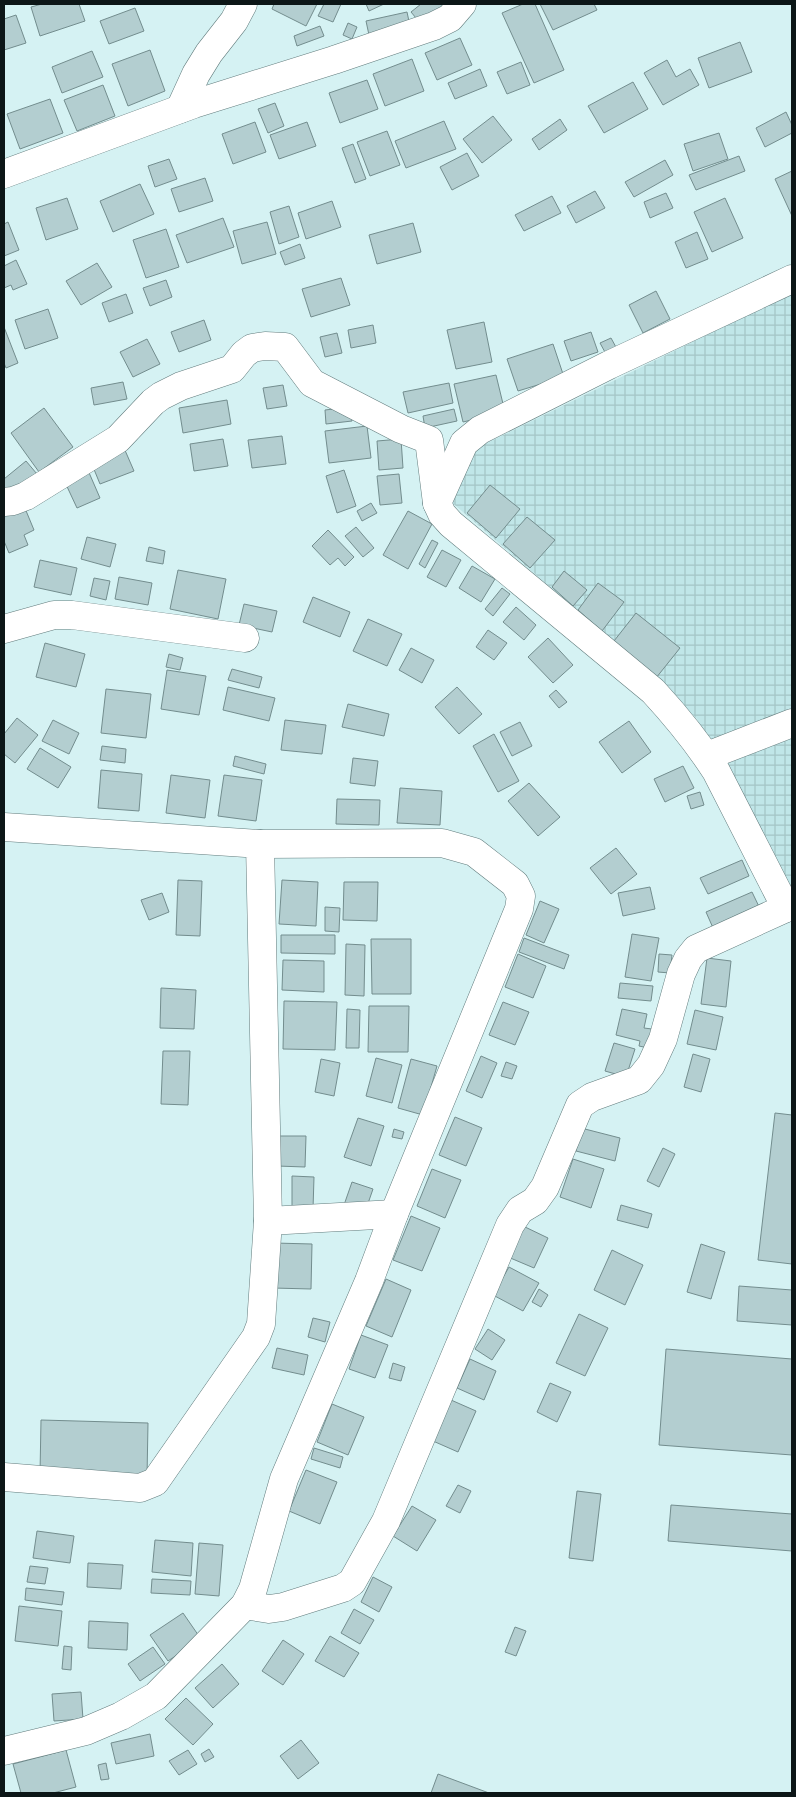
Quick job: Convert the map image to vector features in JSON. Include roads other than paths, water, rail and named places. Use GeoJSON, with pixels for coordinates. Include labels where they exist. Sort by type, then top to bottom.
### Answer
{"type":"FeatureCollection","features":[{"type":"Feature","properties":{"kind":"street"},"geometry":{"type":"LineString","coordinates":[[180,109],[196,74],[209,53],[234,22],[243,4]]}},
{"type":"Feature","properties":{"kind":"street"},"geometry":{"type":"LineString","coordinates":[[4,174],[180,109],[434,26],[450,18],[462,4]]}},
{"type":"Feature","properties":{"kind":"street"},"geometry":{"type":"LineString","coordinates":[[437,503],[464,443],[480,430],[600,370],[792,279]]}},
{"type":"Feature","properties":{"kind":"street"},"geometry":{"type":"LineString","coordinates":[[4,502],[26,496],[118,439],[153,402],[162,396],[181,386],[232,369],[244,354],[252,348],[265,346],[285,347],[312,383],[401,429],[429,440],[464,443]]}},
{"type":"Feature","properties":{"kind":"street"},"geometry":{"type":"LineString","coordinates":[[245,1604],[269,1609],[283,1607],[342,1588],[352,1582],[386,1521],[510,1225],[520,1210],[535,1200],[545,1187],[580,1105],[592,1097],[639,1080],[651,1065],[663,1039],[681,974],[688,959],[696,950],[789,905],[707,756],[667,706],[653,691],[451,524],[442,514],[437,503],[429,440]]}},
{"type":"Feature","properties":{"kind":"street"},"geometry":{"type":"LineString","coordinates":[[4,629],[54,615],[72,615],[245,638]]}},
{"type":"Feature","properties":{"kind":"street"},"geometry":{"type":"LineString","coordinates":[[707,756],[792,723]]}},
{"type":"Feature","properties":{"kind":"street"},"geometry":{"type":"LineString","coordinates":[[4,826],[260,844],[442,843],[474,852],[514,884],[521,896],[519,909],[394,1214],[369,1281],[284,1479],[253,1589],[245,1604],[156,1696],[121,1716],[86,1731],[4,1751]]}},
{"type":"Feature","properties":{"kind":"street"},"geometry":{"type":"LineString","coordinates":[[4,1477],[140,1488],[155,1482],[256,1337],[260,1324],[268,1221],[260,844]]}},
{"type":"Feature","properties":{"kind":"street"},"geometry":{"type":"LineString","coordinates":[[268,1221],[394,1214]]}}]}
